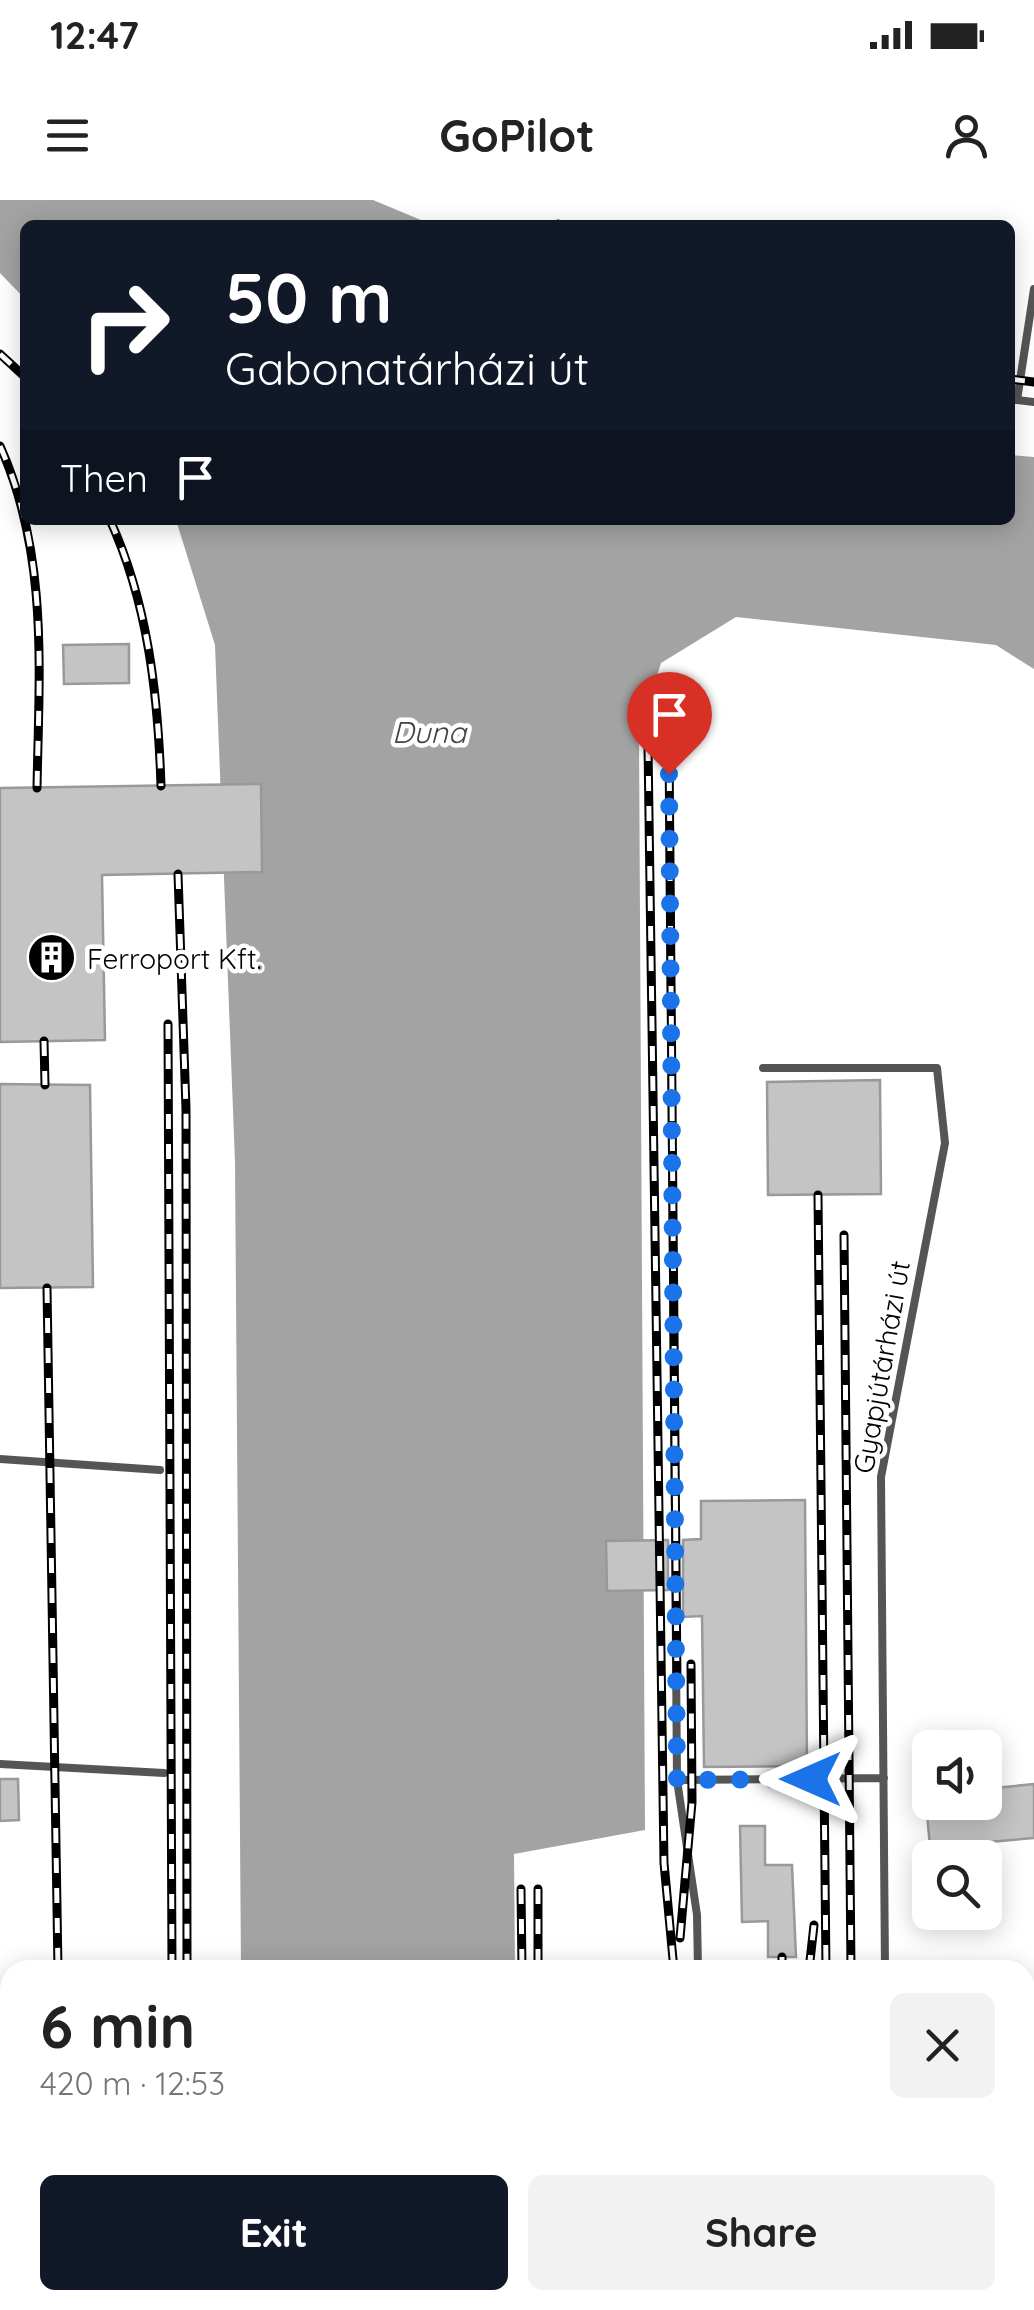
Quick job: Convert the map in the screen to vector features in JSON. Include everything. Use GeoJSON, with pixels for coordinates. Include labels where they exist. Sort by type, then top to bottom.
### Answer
{"type":"FeatureCollection","features":[{"type":"Feature","properties":{"kind":"lane"},"geometry":{"type":"LineString","coordinates":[[1034,288],[1017,400],[1034,402]]}},
{"type":"Feature","properties":{"kind":"lane"},"geometry":{"type":"LineString","coordinates":[[669,774],[677,1780],[697,1915],[698,1960]]}},
{"type":"Feature","properties":{"kind":"lane","name":"Gyapjútárházi út"},"geometry":{"type":"LineString","coordinates":[[763,1068],[936,1068],[944,1143],[882,1477],[885,1960]]}},
{"type":"Feature","properties":{"kind":"lane"},"geometry":{"type":"LineString","coordinates":[[0,1459],[160,1470]]}},
{"type":"Feature","properties":{"kind":"lane"},"geometry":{"type":"LineString","coordinates":[[0,1764],[164,1773]]}},
{"type":"Feature","properties":{"kind":"lane"},"geometry":{"type":"LineString","coordinates":[[677,1780],[884,1778]]}},
{"type":"Feature","properties":{"kind":"water"},"geometry":{"type":"Polygon","coordinates":[[[0,200],[373,200],[421,220],[20,220],[20,294],[0,273],[0,200]]]}},
{"type":"Feature","properties":{"kind":"water","name":"Duna"},"geometry":{"type":"Polygon","coordinates":[[[1015,455],[1034,457],[1034,669],[996,645],[736,617],[661,663],[639,733],[645,1830],[514,1854],[515,1960],[241,1960],[235,1162],[215,645],[178,525],[1015,525],[1015,455]]]}},
{"type":"Feature","properties":{"kind":"building"},"geometry":{"type":"Polygon","coordinates":[[[129,644],[129,683],[64,684],[63,645],[129,644]]]}},
{"type":"Feature","properties":{"kind":"building","name":"Ferroport Kft."},"geometry":{"type":"Polygon","coordinates":[[[261,784],[262,872],[102,875],[105,1040],[0,1042],[0,788],[261,784]]]}},
{"type":"Feature","properties":{"kind":"building"},"geometry":{"type":"Polygon","coordinates":[[[880,1080],[881,1194],[768,1195],[767,1082],[880,1080]]]}},
{"type":"Feature","properties":{"kind":"building"},"geometry":{"type":"Polygon","coordinates":[[[0,1084],[90,1085],[93,1287],[0,1288],[0,1084]]]}},
{"type":"Feature","properties":{"kind":"building"},"geometry":{"type":"Polygon","coordinates":[[[805,1500],[807,1766],[704,1767],[702,1616],[683,1617],[683,1540],[701,1539],[701,1501],[805,1500]]]}},
{"type":"Feature","properties":{"kind":"building"},"geometry":{"type":"Polygon","coordinates":[[[668,1540],[668,1590],[607,1591],[606,1541],[668,1540]]]}},
{"type":"Feature","properties":{"kind":"building"},"geometry":{"type":"Polygon","coordinates":[[[0,1779],[18,1779],[19,1820],[0,1821],[0,1779]]]}},
{"type":"Feature","properties":{"kind":"building"},"geometry":{"type":"Polygon","coordinates":[[[1034,1784],[1034,1838],[929,1840],[928,1820],[1002,1820],[1002,1787],[1034,1784]]]}},
{"type":"Feature","properties":{"kind":"building"},"geometry":{"type":"Polygon","coordinates":[[[740,1826],[765,1826],[765,1865],[792,1865],[796,1957],[768,1957],[768,1921],[742,1922],[740,1826]]]}},
{"type":"Feature","properties":{"kind":"railway"},"geometry":{"type":"LineString","coordinates":[[0,354],[20,372]]}},
{"type":"Feature","properties":{"kind":"railway"},"geometry":{"type":"LineString","coordinates":[[1015,380],[1034,382]]}},
{"type":"Feature","properties":{"kind":"railway"},"geometry":{"type":"LineString","coordinates":[[0,446],[20,502]]}},
{"type":"Feature","properties":{"kind":"railway"},"geometry":{"type":"LineString","coordinates":[[26,525],[38,614],[37,788]]}},
{"type":"Feature","properties":{"kind":"railway"},"geometry":{"type":"LineString","coordinates":[[112,525],[134,584],[149,650],[161,786]]}},
{"type":"Feature","properties":{"kind":"railway"},"geometry":{"type":"LineString","coordinates":[[648,746],[664,1863],[673,1960]]}},
{"type":"Feature","properties":{"kind":"railway"},"geometry":{"type":"LineString","coordinates":[[669,746],[677,1685]]}},
{"type":"Feature","properties":{"kind":"railway"},"geometry":{"type":"LineString","coordinates":[[178,874],[186,1109],[187,1960]]}},
{"type":"Feature","properties":{"kind":"railway"},"geometry":{"type":"LineString","coordinates":[[168,1024],[172,1960]]}},
{"type":"Feature","properties":{"kind":"railway"},"geometry":{"type":"LineString","coordinates":[[44,1041],[45,1085]]}},
{"type":"Feature","properties":{"kind":"railway"},"geometry":{"type":"LineString","coordinates":[[818,1195],[826,1960]]}},
{"type":"Feature","properties":{"kind":"railway"},"geometry":{"type":"LineString","coordinates":[[844,1235],[851,1960]]}},
{"type":"Feature","properties":{"kind":"railway"},"geometry":{"type":"LineString","coordinates":[[47,1288],[58,1960]]}},
{"type":"Feature","properties":{"kind":"railway"},"geometry":{"type":"LineString","coordinates":[[680,1938],[692,1802],[691,1664]]}},
{"type":"Feature","properties":{"kind":"railway"},"geometry":{"type":"LineString","coordinates":[[521,1889],[522,1960]]}},
{"type":"Feature","properties":{"kind":"railway"},"geometry":{"type":"LineString","coordinates":[[538,1889],[538,1960]]}},
{"type":"Feature","properties":{"kind":"railway"},"geometry":{"type":"LineString","coordinates":[[810,1960],[814,1925]]}},
{"type":"Feature","properties":{"kind":"place","name":"Ferroport Kft."},"geometry":{"type":"Point","coordinates":[52,958]}},
{"type":"Feature","properties":{"kind":"route"},"geometry":{"type":"LineString","coordinates":[[669,774],[677,1780],[811,1779]]}}]}
